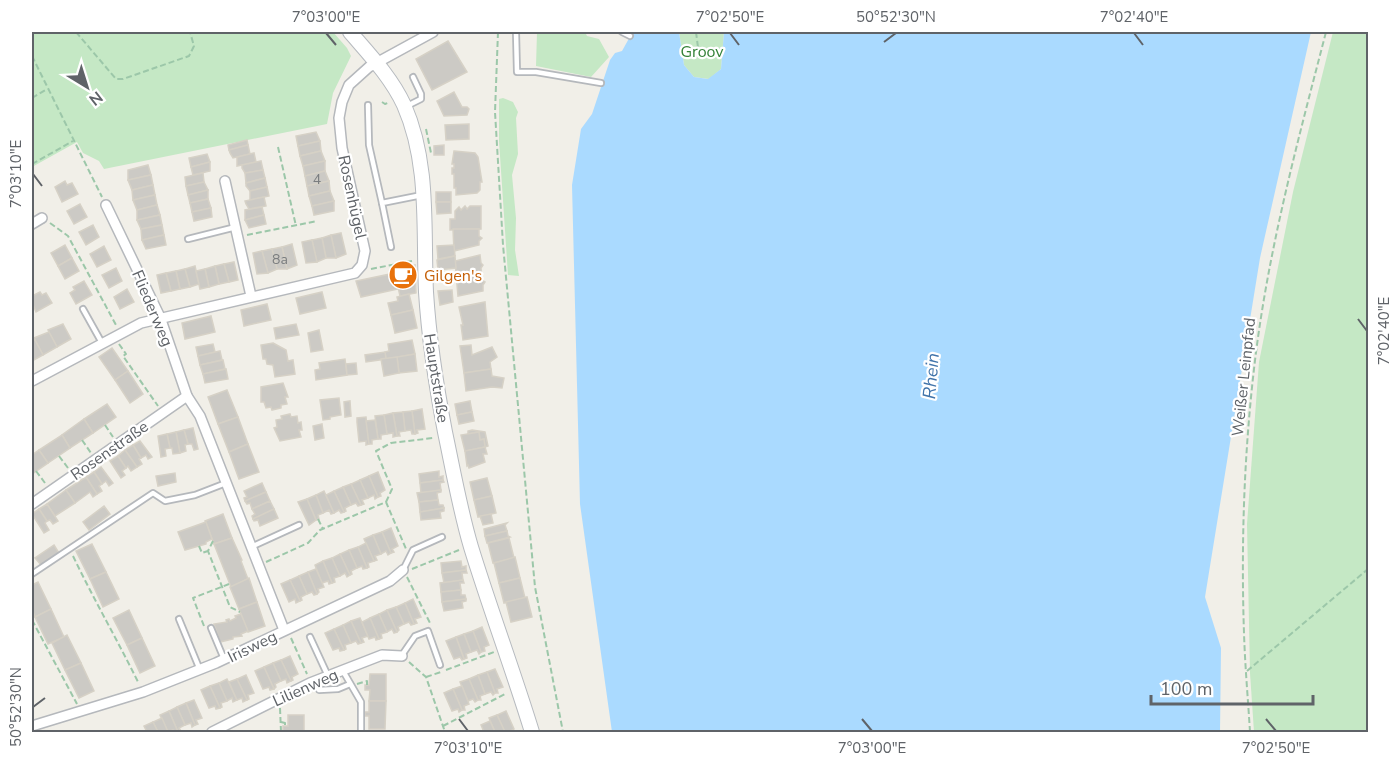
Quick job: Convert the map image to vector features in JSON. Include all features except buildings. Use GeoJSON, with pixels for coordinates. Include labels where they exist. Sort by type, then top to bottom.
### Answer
{"type":"FeatureCollection","features":[{"type":"Feature","properties":{"kind":"main road","name":"Hauptstraße"},"geometry":{"type":"LineString","coordinates":[[350,32],[393,85],[398,104],[418,152],[424,195],[426,292],[430,347],[446,436],[471,546],[532,732]]}},
{"type":"Feature","properties":{"kind":"street","name":"Rosenhügel"},"geometry":{"type":"LineString","coordinates":[[355,273],[362,265],[365,251],[342,148],[339,118],[342,102],[349,85],[376,63],[433,32]]}},
{"type":"Feature","properties":{"kind":"street"},"geometry":{"type":"LineString","coordinates":[[225,181],[251,296]]}},
{"type":"Feature","properties":{"kind":"street","name":"Fliederweg"},"geometry":{"type":"LineString","coordinates":[[106,205],[160,317],[187,396],[200,416],[285,629]]}},
{"type":"Feature","properties":{"kind":"street"},"geometry":{"type":"LineString","coordinates":[[32,224],[42,218]]}},
{"type":"Feature","properties":{"kind":"street"},"geometry":{"type":"LineString","coordinates":[[32,381],[141,322],[355,273]]}},
{"type":"Feature","properties":{"kind":"street","name":"Rosenstraße"},"geometry":{"type":"LineString","coordinates":[[32,504],[187,396]]}},
{"type":"Feature","properties":{"kind":"street","name":"Irisweg"},"geometry":{"type":"LineString","coordinates":[[33,728],[200,670],[390,580],[403,570]]}},
{"type":"Feature","properties":{"kind":"street","name":"Lilienweg"},"geometry":{"type":"LineString","coordinates":[[212,732],[280,697],[328,676],[382,655],[402,656]]}},
{"type":"Feature","properties":{"kind":"lane"},"geometry":{"type":"LineString","coordinates":[[516,32],[517,72],[536,72],[601,83]]}},
{"type":"Feature","properties":{"kind":"lane"},"geometry":{"type":"LineString","coordinates":[[622,32],[630,36]]}},
{"type":"Feature","properties":{"kind":"lane"},"geometry":{"type":"LineString","coordinates":[[398,104],[421,99],[413,77]]}},
{"type":"Feature","properties":{"kind":"lane"},"geometry":{"type":"LineString","coordinates":[[368,105],[369,145],[391,246]]}},
{"type":"Feature","properties":{"kind":"lane"},"geometry":{"type":"LineString","coordinates":[[382,203],[424,195]]}},
{"type":"Feature","properties":{"kind":"lane"},"geometry":{"type":"LineString","coordinates":[[189,239],[236,227]]}},
{"type":"Feature","properties":{"kind":"lane"},"geometry":{"type":"LineString","coordinates":[[83,309],[102,343]]}},
{"type":"Feature","properties":{"kind":"lane"},"geometry":{"type":"LineString","coordinates":[[32,574],[153,493],[165,501],[195,495],[226,483]]}},
{"type":"Feature","properties":{"kind":"lane"},"geometry":{"type":"LineString","coordinates":[[251,547],[299,525]]}},
{"type":"Feature","properties":{"kind":"lane"},"geometry":{"type":"LineString","coordinates":[[403,570],[413,550],[442,537]]}},
{"type":"Feature","properties":{"kind":"lane"},"geometry":{"type":"LineString","coordinates":[[179,619],[200,670]]}},
{"type":"Feature","properties":{"kind":"lane"},"geometry":{"type":"LineString","coordinates":[[209,629],[224,659]]}},
{"type":"Feature","properties":{"kind":"lane"},"geometry":{"type":"LineString","coordinates":[[402,656],[415,636],[428,631],[440,665]]}},
{"type":"Feature","properties":{"kind":"lane"},"geometry":{"type":"LineString","coordinates":[[310,637],[328,676]]}},
{"type":"Feature","properties":{"kind":"lane"},"geometry":{"type":"LineString","coordinates":[[343,671],[361,702],[361,732]]}},
{"type":"Feature","properties":{"kind":"lane"},"geometry":{"type":"LineString","coordinates":[[313,682],[319,690],[338,689],[351,685]]}},
{"type":"Feature","properties":{"kind":"path"},"geometry":{"type":"LineString","coordinates":[[76,32],[116,79],[123,79],[189,56],[194,46],[190,32]]}},
{"type":"Feature","properties":{"kind":"path"},"geometry":{"type":"LineString","coordinates":[[498,32],[495,112],[502,245],[535,587],[563,732]]}},
{"type":"Feature","properties":{"kind":"path"},"geometry":{"type":"LineString","coordinates":[[696,32],[699,55]]}},
{"type":"Feature","properties":{"kind":"path","name":"Weißer Leinpfad"},"geometry":{"type":"LineString","coordinates":[[1250,732],[1244,632],[1243,531],[1248,428],[1254,368],[1277,223],[1326,32]]}},
{"type":"Feature","properties":{"kind":"path"},"geometry":{"type":"LineString","coordinates":[[32,56],[106,205]]}},
{"type":"Feature","properties":{"kind":"path"},"geometry":{"type":"LineString","coordinates":[[32,98],[48,89]]}},
{"type":"Feature","properties":{"kind":"path"},"geometry":{"type":"LineString","coordinates":[[382,102],[398,104]]}},
{"type":"Feature","properties":{"kind":"path"},"geometry":{"type":"LineString","coordinates":[[425,125],[431,154]]}},
{"type":"Feature","properties":{"kind":"path"},"geometry":{"type":"LineString","coordinates":[[32,164],[74,141]]}},
{"type":"Feature","properties":{"kind":"path"},"geometry":{"type":"LineString","coordinates":[[278,147],[296,226]]}},
{"type":"Feature","properties":{"kind":"path"},"geometry":{"type":"LineString","coordinates":[[42,218],[68,236],[126,354],[120,360]]}},
{"type":"Feature","properties":{"kind":"path"},"geometry":{"type":"LineString","coordinates":[[238,237],[317,221]]}},
{"type":"Feature","properties":{"kind":"path"},"geometry":{"type":"LineString","coordinates":[[391,246],[393,265]]}},
{"type":"Feature","properties":{"kind":"path"},"geometry":{"type":"LineString","coordinates":[[355,273],[418,260]]}},
{"type":"Feature","properties":{"kind":"path"},"geometry":{"type":"LineString","coordinates":[[124,357],[162,413]]}},
{"type":"Feature","properties":{"kind":"path"},"geometry":{"type":"LineString","coordinates":[[135,383],[140,380]]}},
{"type":"Feature","properties":{"kind":"path"},"geometry":{"type":"LineString","coordinates":[[105,425],[118,444]]}},
{"type":"Feature","properties":{"kind":"path"},"geometry":{"type":"LineString","coordinates":[[258,566],[308,543],[322,527],[347,519],[382,503],[392,489],[376,451],[391,443],[446,436]]}},
{"type":"Feature","properties":{"kind":"path"},"geometry":{"type":"LineString","coordinates":[[82,440],[96,460]]}},
{"type":"Feature","properties":{"kind":"path"},"geometry":{"type":"LineString","coordinates":[[59,456],[73,476]]}},
{"type":"Feature","properties":{"kind":"path"},"geometry":{"type":"LineString","coordinates":[[36,471],[50,491]]}},
{"type":"Feature","properties":{"kind":"path"},"geometry":{"type":"LineString","coordinates":[[378,497],[406,547],[403,570],[430,622],[428,631]]}},
{"type":"Feature","properties":{"kind":"path"},"geometry":{"type":"LineString","coordinates":[[361,505],[364,511]]}},
{"type":"Feature","properties":{"kind":"path"},"geometry":{"type":"LineString","coordinates":[[344,512],[347,519]]}},
{"type":"Feature","properties":{"kind":"path"},"geometry":{"type":"LineString","coordinates":[[316,520],[322,527]]}},
{"type":"Feature","properties":{"kind":"path"},"geometry":{"type":"LineString","coordinates":[[199,546],[202,553],[208,551],[213,541]]}},
{"type":"Feature","properties":{"kind":"path"},"geometry":{"type":"LineString","coordinates":[[69,549],[115,634],[142,692]]}},
{"type":"Feature","properties":{"kind":"path"},"geometry":{"type":"LineString","coordinates":[[403,570],[417,568],[464,549]]}},
{"type":"Feature","properties":{"kind":"path"},"geometry":{"type":"LineString","coordinates":[[208,551],[230,607],[240,612]]}},
{"type":"Feature","properties":{"kind":"path"},"geometry":{"type":"LineString","coordinates":[[214,567],[221,565]]}},
{"type":"Feature","properties":{"kind":"path"},"geometry":{"type":"LineString","coordinates":[[78,568],[83,566]]}},
{"type":"Feature","properties":{"kind":"path"},"geometry":{"type":"LineString","coordinates":[[1247,671],[1368,569]]}},
{"type":"Feature","properties":{"kind":"path"},"geometry":{"type":"LineString","coordinates":[[209,629],[193,598],[230,584]]}},
{"type":"Feature","properties":{"kind":"path"},"geometry":{"type":"LineString","coordinates":[[92,595],[96,592]]}},
{"type":"Feature","properties":{"kind":"path"},"geometry":{"type":"LineString","coordinates":[[32,620],[80,712]]}},
{"type":"Feature","properties":{"kind":"path"},"geometry":{"type":"LineString","coordinates":[[285,629],[313,682]]}},
{"type":"Feature","properties":{"kind":"path"},"geometry":{"type":"LineString","coordinates":[[38,633],[42,631]]}},
{"type":"Feature","properties":{"kind":"path"},"geometry":{"type":"LineString","coordinates":[[115,634],[120,632]]}},
{"type":"Feature","properties":{"kind":"path"},"geometry":{"type":"LineString","coordinates":[[426,677],[504,647]]}},
{"type":"Feature","properties":{"kind":"path"},"geometry":{"type":"LineString","coordinates":[[402,656],[426,677],[445,732]]}},
{"type":"Feature","properties":{"kind":"path"},"geometry":{"type":"LineString","coordinates":[[53,660],[59,657]]}},
{"type":"Feature","properties":{"kind":"path"},"geometry":{"type":"LineString","coordinates":[[128,661],[133,659]]}},
{"type":"Feature","properties":{"kind":"path"},"geometry":{"type":"LineString","coordinates":[[351,685],[367,681],[367,685]]}},
{"type":"Feature","properties":{"kind":"path"},"geometry":{"type":"LineString","coordinates":[[68,686],[72,684]]}},
{"type":"Feature","properties":{"kind":"path"},"geometry":{"type":"LineString","coordinates":[[443,726],[518,688]]}},
{"type":"Feature","properties":{"kind":"path"},"geometry":{"type":"LineString","coordinates":[[280,697],[281,732]]}},
{"type":"Feature","properties":{"kind":"path"},"geometry":{"type":"LineString","coordinates":[[280,723],[285,723],[285,726]]}},
{"type":"Feature","properties":{"kind":"green space"},"geometry":{"type":"Polygon","coordinates":[[[32,32],[333,32],[351,56],[333,93],[327,124],[104,169],[99,161],[83,153],[77,142],[32,167],[32,32]]]}},
{"type":"Feature","properties":{"kind":"green space"},"geometry":{"type":"Polygon","coordinates":[[[537,32],[585,32],[587,36],[599,39],[609,57],[591,77],[536,66],[537,32]]]}},
{"type":"Feature","properties":{"kind":"green space","name":"Groov"},"geometry":{"type":"Polygon","coordinates":[[[679,32],[724,32],[721,69],[709,79],[694,77],[684,65],[679,32]]]}},
{"type":"Feature","properties":{"kind":"green space"},"geometry":{"type":"Polygon","coordinates":[[[1333,32],[1368,32],[1368,732],[1254,732],[1250,673],[1247,524],[1259,362],[1293,192],[1333,32]]]}},
{"type":"Feature","properties":{"kind":"green space"},"geometry":{"type":"Polygon","coordinates":[[[503,98],[513,102],[518,112],[516,118],[518,154],[512,175],[516,218],[515,250],[519,276],[508,275],[499,141],[499,99],[503,98]]]}},
{"type":"Feature","properties":{"kind":"water","name":"Rhein"},"geometry":{"type":"Polygon","coordinates":[[[679,32],[684,65],[694,77],[708,79],[721,69],[724,32],[1311,32],[1260,258],[1205,597],[1221,648],[1220,732],[612,732],[580,504],[572,185],[581,129],[592,114],[610,60],[615,53],[622,51],[632,33],[679,32]]]}},
{"type":"Feature","properties":{"kind":"place","name":"Gilgen's"},"geometry":{"type":"Point","coordinates":[403,275]}}]}
